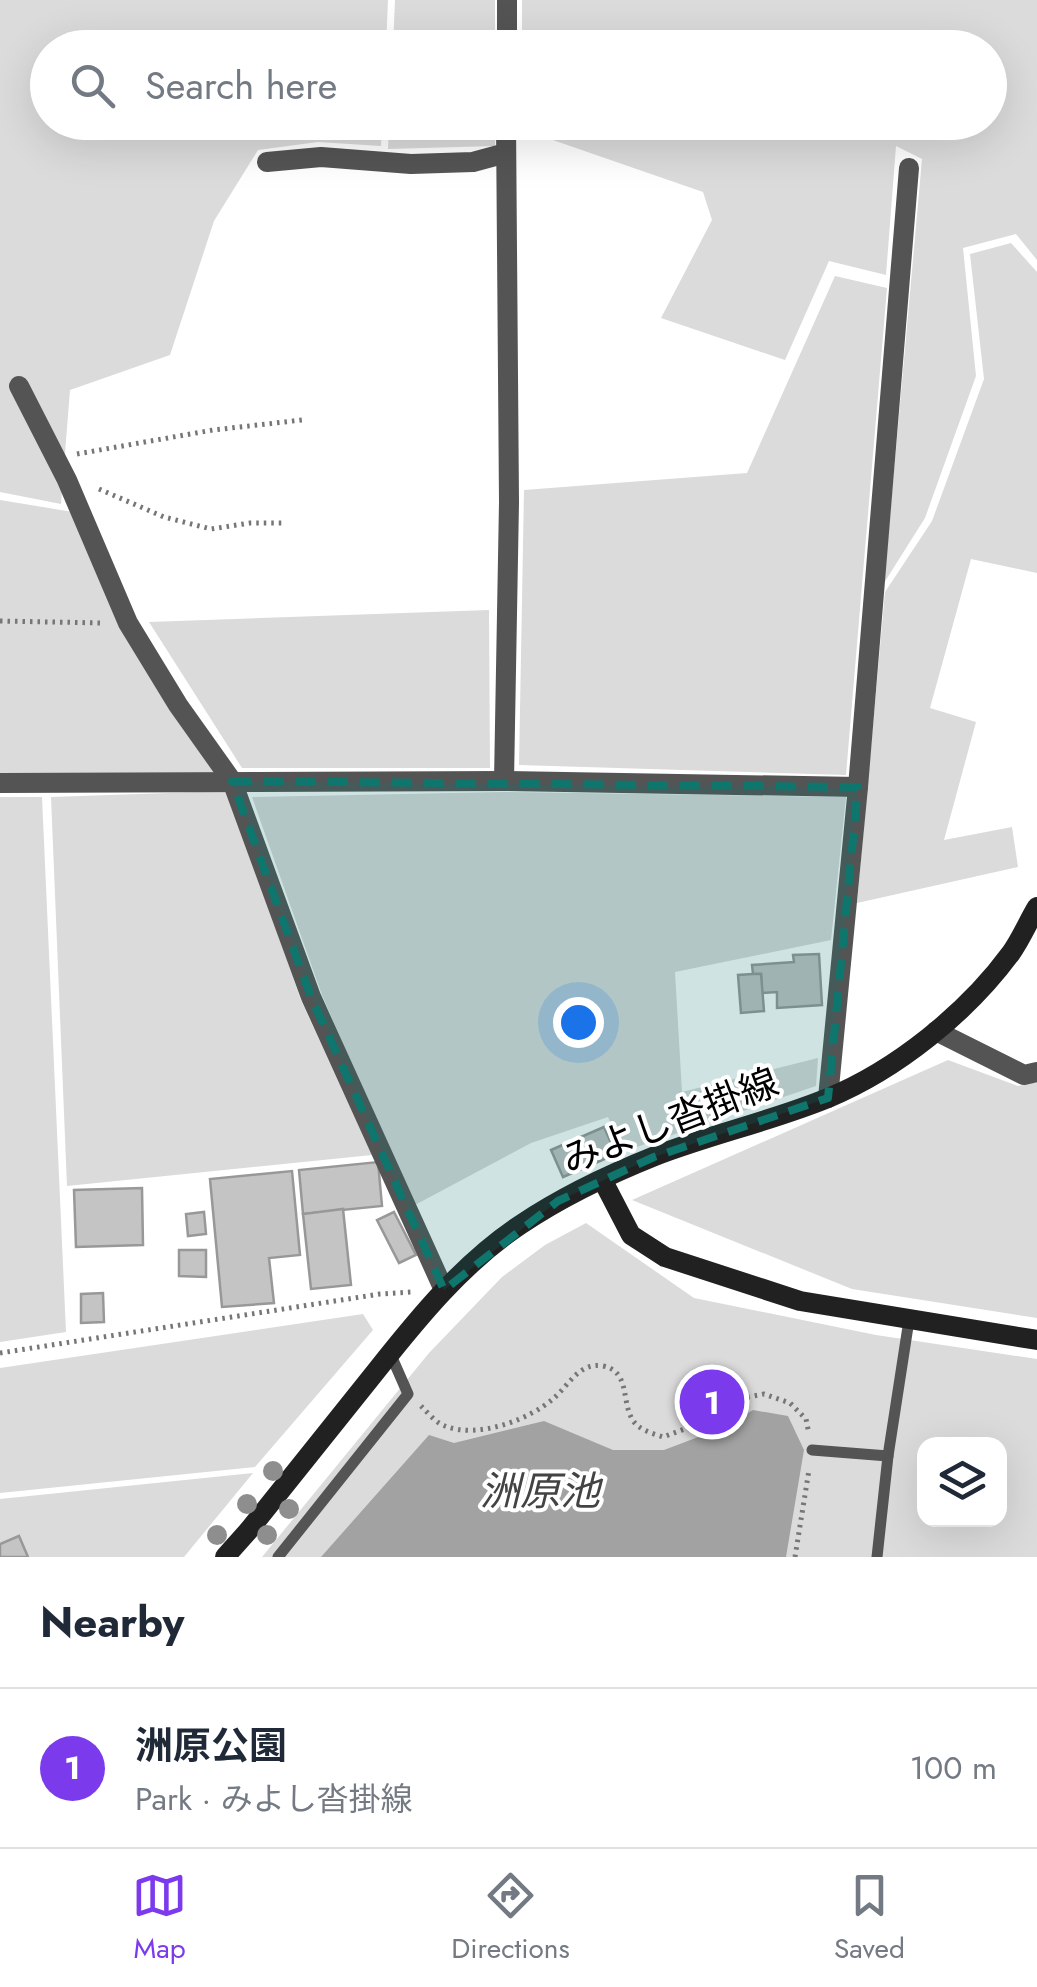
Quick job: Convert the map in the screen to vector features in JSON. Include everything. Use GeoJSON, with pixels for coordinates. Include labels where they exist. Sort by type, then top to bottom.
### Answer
{"type":"FeatureCollection","features":[{"type":"Feature","properties":{"kind":"main road","name":"みよし沓掛線"},"geometry":{"type":"LineString","coordinates":[[225,1557],[390,1353],[478,1257],[519,1225],[558,1202],[654,1156],[828,1098],[874,1075],[936,1031],[970,1001],[1011,952],[1037,907]]}},
{"type":"Feature","properties":{"kind":"main road"},"geometry":{"type":"LineString","coordinates":[[602,1181],[631,1235],[665,1256],[800,1300],[1037,1340]]}},
{"type":"Feature","properties":{"kind":"street"},"geometry":{"type":"LineString","coordinates":[[507,30],[508,0]]}},
{"type":"Feature","properties":{"kind":"street"},"geometry":{"type":"LineString","coordinates":[[504,781],[508,502],[506,140]]}},
{"type":"Feature","properties":{"kind":"street"},"geometry":{"type":"LineString","coordinates":[[267,162],[321,157],[411,164],[473,162],[506,153]]}},
{"type":"Feature","properties":{"kind":"street"},"geometry":{"type":"LineString","coordinates":[[828,1098],[909,168]]}},
{"type":"Feature","properties":{"kind":"street"},"geometry":{"type":"LineString","coordinates":[[19,386],[67,480],[128,623],[178,705],[232,781],[311,997],[444,1290]]}},
{"type":"Feature","properties":{"kind":"street"},"geometry":{"type":"LineString","coordinates":[[0,783],[504,781],[858,786]]}},
{"type":"Feature","properties":{"kind":"street"},"geometry":{"type":"LineString","coordinates":[[936,1031],[1024,1075],[1037,1072]]}},
{"type":"Feature","properties":{"kind":"lane"},"geometry":{"type":"LineString","coordinates":[[877,1557],[888,1456],[910,1320]]}},
{"type":"Feature","properties":{"kind":"lane"},"geometry":{"type":"LineString","coordinates":[[278,1557],[408,1394],[390,1353]]}},
{"type":"Feature","properties":{"kind":"lane"},"geometry":{"type":"LineString","coordinates":[[812,1450],[888,1456]]}},
{"type":"Feature","properties":{"kind":"path"},"geometry":{"type":"LineString","coordinates":[[57,460],[213,430],[302,420]]}},
{"type":"Feature","properties":{"kind":"path"},"geometry":{"type":"LineString","coordinates":[[67,480],[80,481],[164,517],[211,529],[250,522],[286,523]]}},
{"type":"Feature","properties":{"kind":"path"},"geometry":{"type":"LineString","coordinates":[[0,621],[128,623]]}},
{"type":"Feature","properties":{"kind":"path"},"geometry":{"type":"LineString","coordinates":[[0,1354],[380,1294],[444,1290]]}},
{"type":"Feature","properties":{"kind":"path"},"geometry":{"type":"LineString","coordinates":[[408,1394],[442,1426],[470,1431],[530,1416],[557,1396],[576,1373],[593,1365],[609,1367],[622,1380],[631,1419],[645,1431],[663,1437],[708,1420],[743,1398],[764,1394],[790,1403],[806,1420],[812,1450],[795,1557]]}},
{"type":"Feature","properties":{"kind":"highlighted area"},"geometry":{"type":"Polygon","coordinates":[[[232,781],[858,787],[828,1098],[654,1157],[558,1201],[444,1290],[311,997],[232,781]]]}},
{"type":"Feature","properties":{"kind":"shaded area"},"geometry":{"type":"Polygon","coordinates":[[[0,0],[388,0],[387,30],[30,30],[30,140],[381,140],[381,146],[318,142],[258,150],[214,221],[170,355],[70,390],[61,504],[0,492],[0,0]]]}},
{"type":"Feature","properties":{"kind":"shaded area"},"geometry":{"type":"Polygon","coordinates":[[[395,0],[495,0],[495,30],[394,30],[395,0]]]}},
{"type":"Feature","properties":{"kind":"shaded area"},"geometry":{"type":"Polygon","coordinates":[[[522,0],[1037,0],[1037,260],[1016,234],[963,248],[976,376],[925,518],[884,583],[922,159],[896,146],[886,275],[829,261],[785,360],[661,318],[712,220],[703,192],[553,140],[1007,140],[1007,30],[522,30],[522,0]]]}},
{"type":"Feature","properties":{"kind":"shaded area"},"geometry":{"type":"Polygon","coordinates":[[[388,140],[495,140],[495,146],[388,149],[388,140]]]}},
{"type":"Feature","properties":{"kind":"shaded area"},"geometry":{"type":"Polygon","coordinates":[[[1011,243],[1037,272],[1037,573],[971,559],[930,708],[976,722],[944,840],[1012,827],[1018,867],[857,903],[885,592],[932,521],[984,379],[970,254],[1011,243]]]}},
{"type":"Feature","properties":{"kind":"shaded area"},"geometry":{"type":"Polygon","coordinates":[[[835,276],[887,288],[846,775],[519,765],[524,490],[747,473],[835,276]]]}},
{"type":"Feature","properties":{"kind":"shaded area"},"geometry":{"type":"Polygon","coordinates":[[[0,500],[79,513],[218,773],[0,774],[0,500]]]}},
{"type":"Feature","properties":{"kind":"shaded area"},"geometry":{"type":"Polygon","coordinates":[[[489,610],[490,768],[242,768],[149,622],[489,610]]]}},
{"type":"Feature","properties":{"kind":"shaded area"},"geometry":{"type":"Polygon","coordinates":[[[227,791],[301,1000],[372,1155],[67,1186],[51,797],[227,791]]]}},
{"type":"Feature","properties":{"kind":"shaded area"},"geometry":{"type":"Polygon","coordinates":[[[504,792],[846,797],[831,940],[675,972],[682,1092],[818,1058],[816,1086],[622,1152],[608,1117],[531,1143],[413,1206],[322,995],[252,797],[504,792]]]}},
{"type":"Feature","properties":{"kind":"shaded area"},"geometry":{"type":"Polygon","coordinates":[[[0,797],[42,797],[66,1332],[0,1342],[0,797]]]}},
{"type":"Feature","properties":{"kind":"shaded area"},"geometry":{"type":"Polygon","coordinates":[[[948,1060],[1018,1086],[1037,1082],[1037,1318],[852,1289],[632,1200],[948,1060]]]}},
{"type":"Feature","properties":{"kind":"shaded area"},"geometry":{"type":"Polygon","coordinates":[[[586,1223],[694,1298],[876,1335],[1037,1359],[1037,1557],[262,1557],[429,1353],[502,1277],[545,1245],[586,1223]]]}},
{"type":"Feature","properties":{"kind":"shaded area"},"geometry":{"type":"Polygon","coordinates":[[[363,1314],[373,1330],[255,1467],[0,1493],[0,1368],[363,1314]]]}},
{"type":"Feature","properties":{"kind":"shaded area"},"geometry":{"type":"Polygon","coordinates":[[[253,1473],[184,1557],[0,1557],[0,1499],[253,1473]]]}},
{"type":"Feature","properties":{"kind":"water","name":"洲原池"},"geometry":{"type":"Polygon","coordinates":[[[753,1410],[788,1416],[804,1450],[786,1557],[321,1557],[429,1435],[454,1443],[544,1421],[613,1450],[664,1450],[722,1428],[753,1410]]]}},
{"type":"Feature","properties":{"kind":"building"},"geometry":{"type":"Polygon","coordinates":[[[819,954],[822,1005],[777,1008],[777,992],[762,993],[761,974],[753,974],[752,965],[794,962],[793,955],[819,954]]]}},
{"type":"Feature","properties":{"kind":"building"},"geometry":{"type":"Polygon","coordinates":[[[761,974],[764,1011],[741,1013],[738,975],[761,974]]]}},
{"type":"Feature","properties":{"kind":"building"},"geometry":{"type":"Polygon","coordinates":[[[604,1127],[616,1154],[563,1177],[551,1150],[604,1127]]]}},
{"type":"Feature","properties":{"kind":"building"},"geometry":{"type":"Polygon","coordinates":[[[378,1162],[382,1206],[303,1214],[299,1170],[378,1162]]]}},
{"type":"Feature","properties":{"kind":"building"},"geometry":{"type":"Polygon","coordinates":[[[292,1171],[300,1255],[269,1258],[274,1303],[222,1307],[210,1179],[292,1171]]]}},
{"type":"Feature","properties":{"kind":"building"},"geometry":{"type":"Polygon","coordinates":[[[142,1188],[143,1245],[76,1247],[74,1190],[142,1188]]]}},
{"type":"Feature","properties":{"kind":"building"},"geometry":{"type":"Polygon","coordinates":[[[343,1209],[351,1285],[311,1289],[303,1214],[343,1209]]]}},
{"type":"Feature","properties":{"kind":"building"},"geometry":{"type":"Polygon","coordinates":[[[204,1212],[206,1234],[188,1236],[186,1214],[204,1212]]]}},
{"type":"Feature","properties":{"kind":"building"},"geometry":{"type":"Polygon","coordinates":[[[394,1212],[416,1255],[399,1263],[377,1220],[394,1212]]]}},
{"type":"Feature","properties":{"kind":"building"},"geometry":{"type":"Polygon","coordinates":[[[179,1250],[206,1250],[206,1277],[179,1276],[179,1250]]]}},
{"type":"Feature","properties":{"kind":"building"},"geometry":{"type":"Polygon","coordinates":[[[103,1293],[104,1322],[81,1323],[81,1294],[103,1293]]]}},
{"type":"Feature","properties":{"kind":"building"},"geometry":{"type":"Polygon","coordinates":[[[19,1536],[28,1557],[0,1557],[0,1544],[19,1536]]]}},
{"type":"Feature","properties":{"kind":"place","name":"洲原公園"},"geometry":{"type":"Point","coordinates":[712,1402]}}]}
